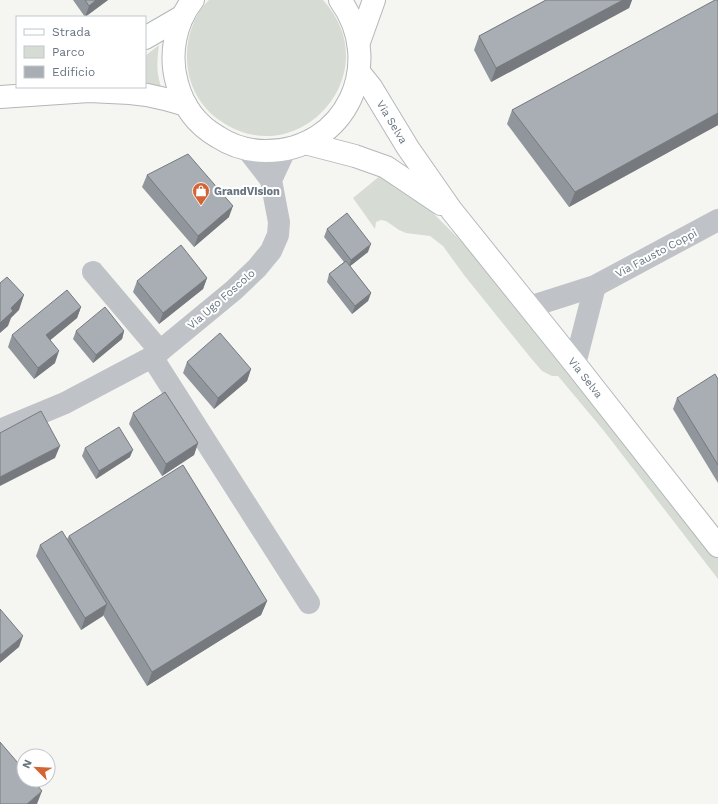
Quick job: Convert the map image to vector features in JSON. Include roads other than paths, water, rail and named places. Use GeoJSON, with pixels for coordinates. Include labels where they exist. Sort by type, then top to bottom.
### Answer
{"type":"FeatureCollection","features":[{"type":"Feature","properties":{"kind":"main road"},"geometry":{"type":"LineString","coordinates":[[188,8],[177,30],[173,61],[179,91],[186,105],[193,116],[212,134],[228,143],[247,149],[260,151],[295,146],[322,133],[337,120],[352,97],[359,72],[359,42],[352,20],[340,0]]}},
{"type":"Feature","properties":{"kind":"main road"},"geometry":{"type":"LineString","coordinates":[[359,42],[374,0]]}},
{"type":"Feature","properties":{"kind":"main road"},"geometry":{"type":"LineString","coordinates":[[146,37],[188,8]]}},
{"type":"Feature","properties":{"kind":"main road","name":"Via Selva"},"geometry":{"type":"LineString","coordinates":[[359,72],[371,87],[408,148],[452,212],[575,364],[718,546]]}},
{"type":"Feature","properties":{"kind":"main road"},"geometry":{"type":"LineString","coordinates":[[0,93],[16,87]]}},
{"type":"Feature","properties":{"kind":"main road"},"geometry":{"type":"LineString","coordinates":[[0,97],[89,91],[147,95],[186,105]]}},
{"type":"Feature","properties":{"kind":"main road","name":"Via Selva"},"geometry":{"type":"LineString","coordinates":[[295,146],[355,156],[386,167],[452,212]]}},
{"type":"Feature","properties":{"kind":"street"},"geometry":{"type":"LineString","coordinates":[[247,149],[271,180],[295,146]]}},
{"type":"Feature","properties":{"kind":"street","name":"Via Ugo Foscolo"},"geometry":{"type":"LineString","coordinates":[[0,430],[65,403],[156,354],[234,290],[257,268],[271,251],[278,235],[279,222],[271,180]]}},
{"type":"Feature","properties":{"kind":"street","name":"Via Fausto Coppi"},"geometry":{"type":"LineString","coordinates":[[529,307],[595,286],[718,220]]}},
{"type":"Feature","properties":{"kind":"street"},"geometry":{"type":"LineString","coordinates":[[93,272],[156,354],[309,603]]}},
{"type":"Feature","properties":{"kind":"street"},"geometry":{"type":"LineString","coordinates":[[575,364],[595,286]]}},
{"type":"Feature","properties":{"kind":"place","name":"GrandVision"},"geometry":{"type":"Point","coordinates":[201,206]}}]}
